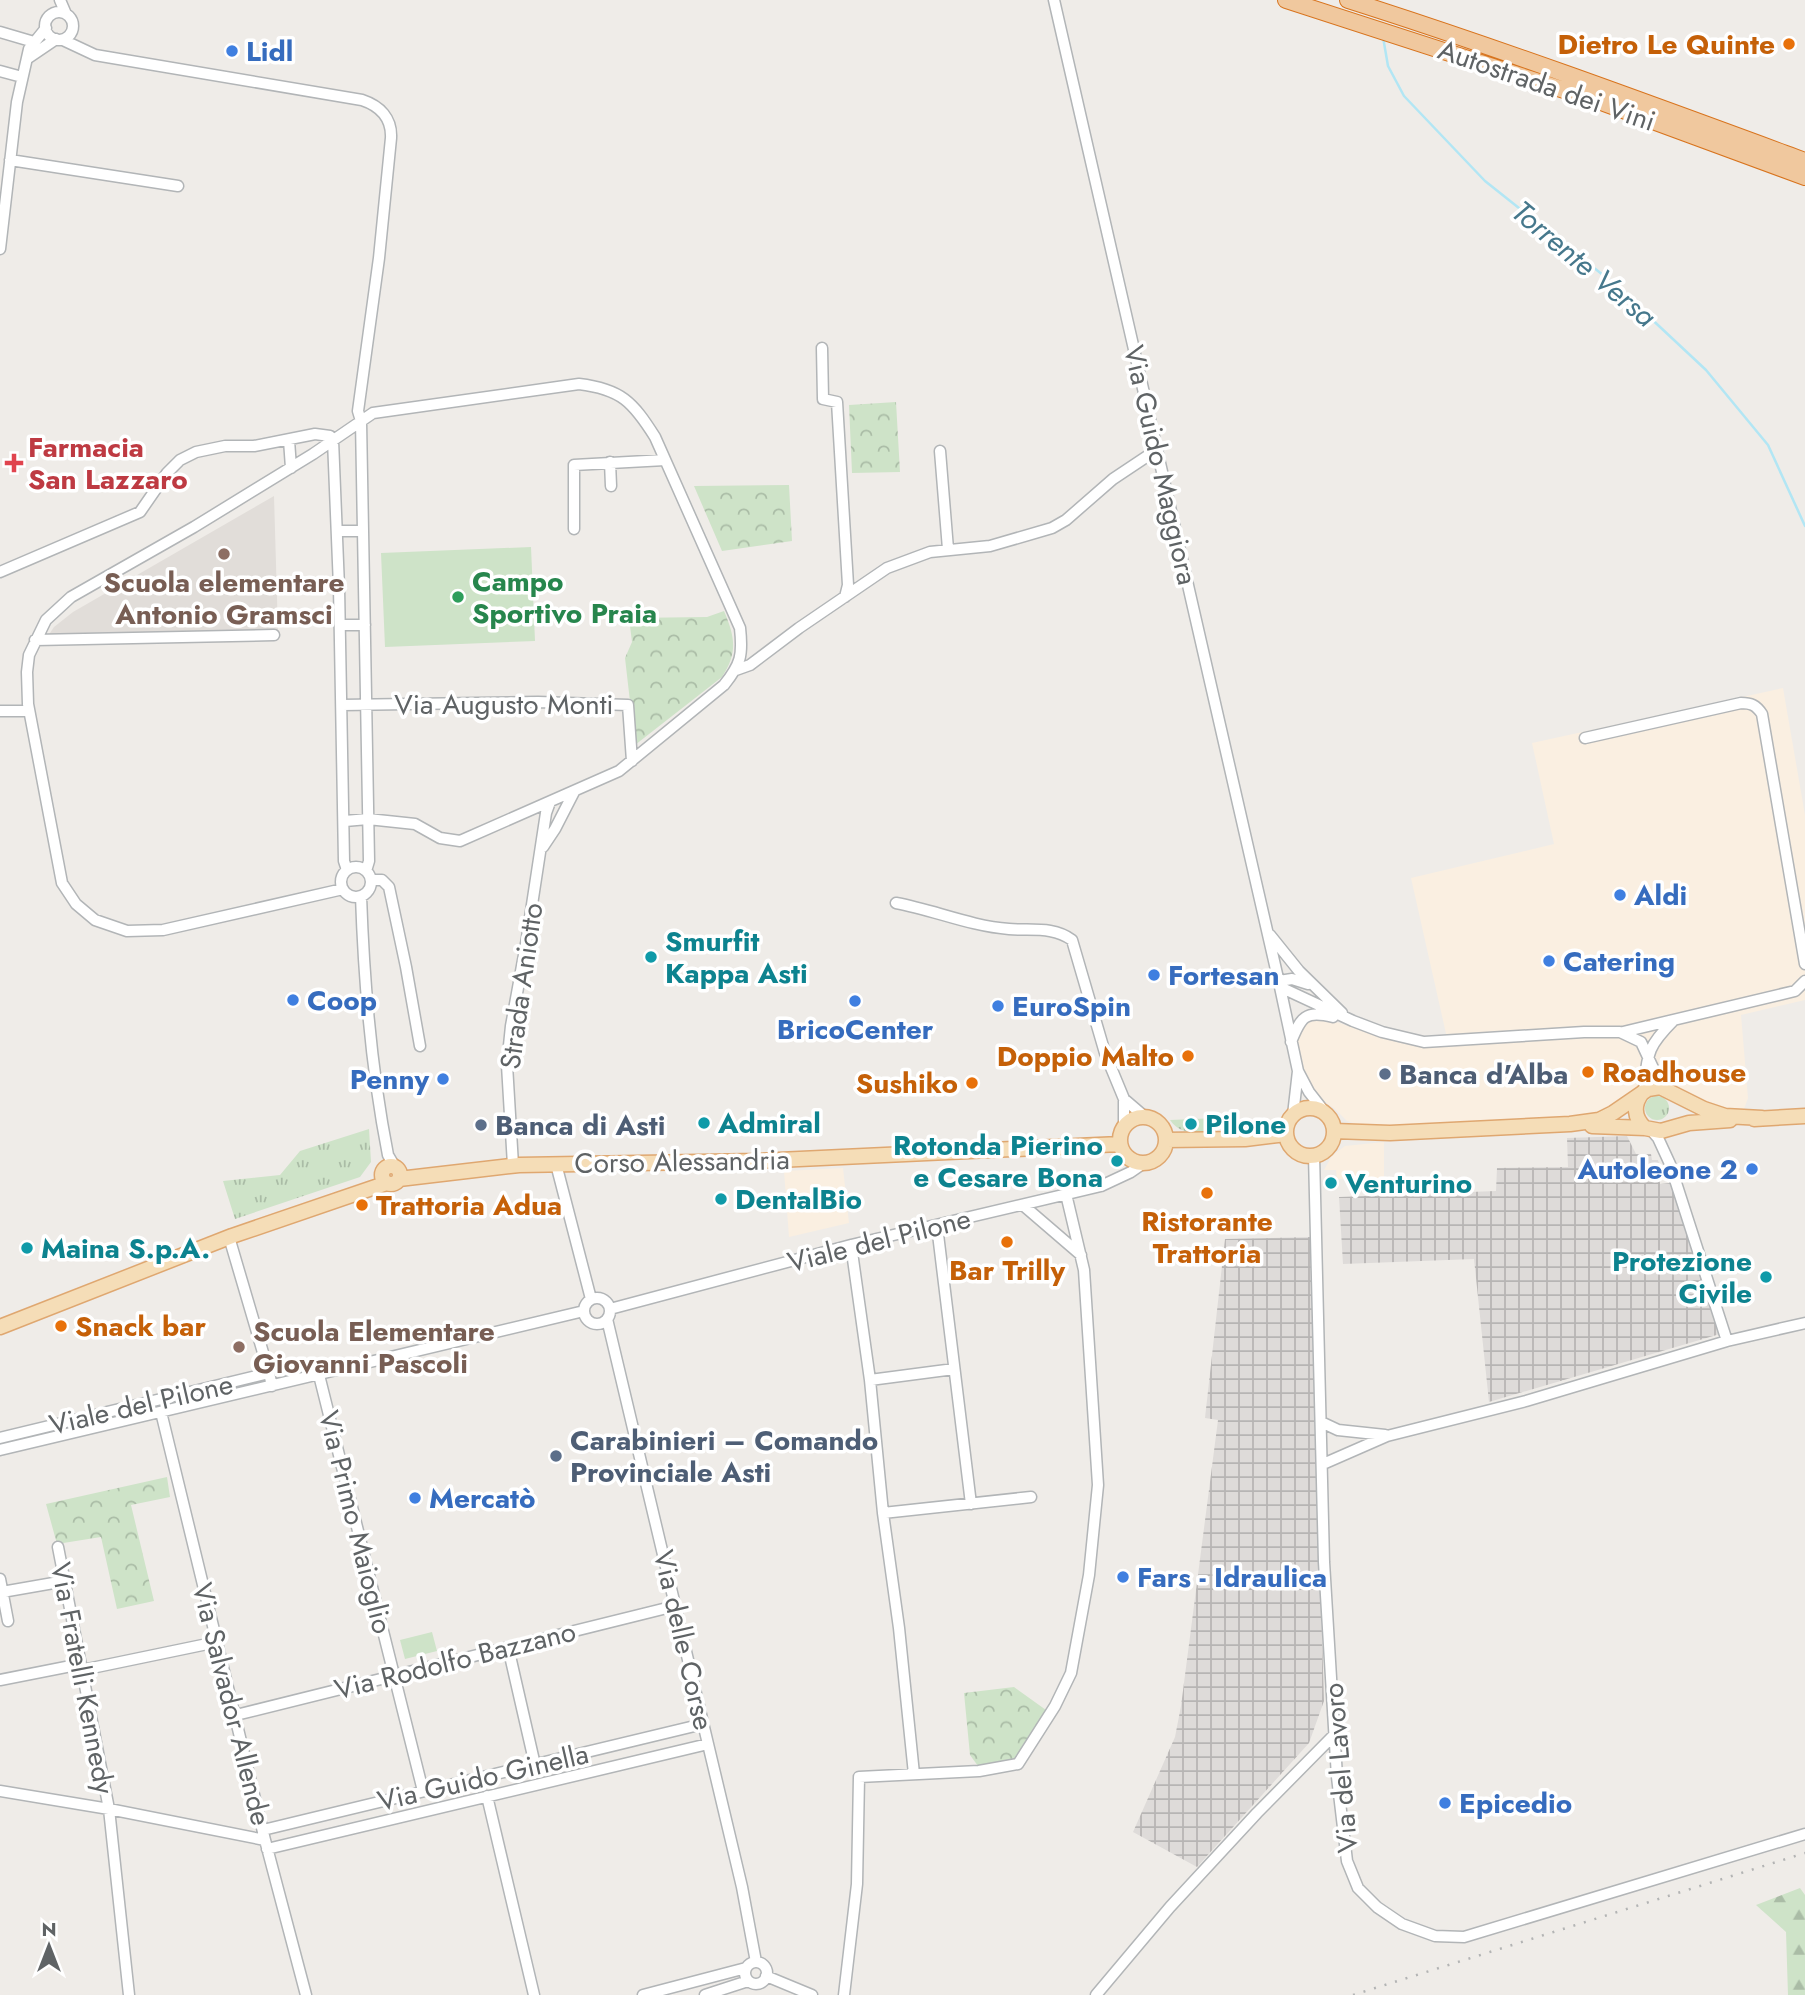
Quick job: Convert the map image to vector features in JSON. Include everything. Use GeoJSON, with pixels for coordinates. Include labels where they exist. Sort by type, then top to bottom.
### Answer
{"type":"FeatureCollection","features":[{"type":"Feature","properties":{"kind":"highway","name":"Autostrada dei Vini"},"geometry":{"type":"LineString","coordinates":[[1286,0],[1604,103],[1805,177]]}},
{"type":"Feature","properties":{"kind":"highway","name":"Autostrada dei Vini"},"geometry":{"type":"LineString","coordinates":[[1348,0],[1423,24],[1805,161]]}},
{"type":"Feature","properties":{"kind":"main road"},"geometry":{"type":"LineString","coordinates":[[1334,1131],[1390,1133],[1570,1124],[1599,1120],[1654,1087],[1672,1092],[1724,1116],[1762,1118]]}},
{"type":"Feature","properties":{"kind":"main road"},"geometry":{"type":"LineString","coordinates":[[1667,1130],[1680,1115],[1679,1102],[1672,1092]]}},
{"type":"Feature","properties":{"kind":"main road"},"geometry":{"type":"LineString","coordinates":[[1643,1093],[1636,1105],[1636,1112],[1637,1119],[1648,1129]]}},
{"type":"Feature","properties":{"kind":"main road"},"geometry":{"type":"LineString","coordinates":[[1314,1108],[1327,1115],[1334,1131],[1326,1150],[1314,1155],[1299,1153],[1288,1142],[1286,1127],[1299,1110],[1314,1108]]}},
{"type":"Feature","properties":{"kind":"main road"},"geometry":{"type":"LineString","coordinates":[[1570,1124],[1667,1130],[1689,1123],[1805,1116]]}},
{"type":"Feature","properties":{"kind":"main road"},"geometry":{"type":"LineString","coordinates":[[1137,1117],[1145,1117],[1162,1127],[1166,1140],[1157,1159],[1144,1163],[1131,1160],[1120,1144],[1124,1126],[1137,1117]]}},
{"type":"Feature","properties":{"kind":"main road"},"geometry":{"type":"LineString","coordinates":[[1166,1140],[1235,1140],[1286,1134]]}},
{"type":"Feature","properties":{"kind":"main road","name":"Corso Alessandria"},"geometry":{"type":"LineString","coordinates":[[394,1172],[513,1165],[758,1161],[1120,1144]]}},
{"type":"Feature","properties":{"kind":"main road"},"geometry":{"type":"LineString","coordinates":[[0,1327],[229,1237],[368,1189],[394,1172]]}},
{"type":"Feature","properties":{"kind":"street"},"geometry":{"type":"LineString","coordinates":[[52,15],[54,0]]}},
{"type":"Feature","properties":{"kind":"street"},"geometry":{"type":"LineString","coordinates":[[28,58],[70,35],[72,20],[60,0]]}},
{"type":"Feature","properties":{"kind":"street","name":"Via Guido Maggiora"},"geometry":{"type":"LineString","coordinates":[[1054,0],[1298,1071],[1309,1092],[1327,1115]]}},
{"type":"Feature","properties":{"kind":"street"},"geometry":{"type":"LineString","coordinates":[[59,40],[49,35],[47,20],[59,12],[66,14]]}},
{"type":"Feature","properties":{"kind":"street"},"geometry":{"type":"LineString","coordinates":[[0,248],[15,112],[22,78],[34,41],[46,28]]}},
{"type":"Feature","properties":{"kind":"street"},"geometry":{"type":"LineString","coordinates":[[73,28],[95,55]]}},
{"type":"Feature","properties":{"kind":"street"},"geometry":{"type":"LineString","coordinates":[[0,32],[34,41]]}},
{"type":"Feature","properties":{"kind":"street","name":"Via Augusto Monti"},"geometry":{"type":"LineString","coordinates":[[59,40],[95,55],[362,100],[377,106],[387,117],[392,130],[358,411],[361,421],[369,876]]}},
{"type":"Feature","properties":{"kind":"street"},"geometry":{"type":"LineString","coordinates":[[0,71],[22,78]]}},
{"type":"Feature","properties":{"kind":"street"},"geometry":{"type":"LineString","coordinates":[[10,160],[178,186]]}},
{"type":"Feature","properties":{"kind":"street"},"geometry":{"type":"LineString","coordinates":[[822,348],[823,398],[837,402],[848,585],[845,597]]}},
{"type":"Feature","properties":{"kind":"street"},"geometry":{"type":"LineString","coordinates":[[343,889],[163,929],[127,931],[95,920],[76,904],[62,883],[28,710],[27,672],[34,640],[46,620],[71,597],[194,527],[291,468],[361,421],[382,411],[579,384],[603,387],[624,398],[641,414],[654,436],[740,628],[742,646],[736,670],[724,685],[619,771],[460,841],[440,838],[415,824],[368,819],[345,821]]}},
{"type":"Feature","properties":{"kind":"street"},"geometry":{"type":"LineString","coordinates":[[0,572],[139,512],[167,473],[180,460],[195,452],[327,434],[333,440],[340,625],[344,860],[347,870]]}},
{"type":"Feature","properties":{"kind":"street"},"geometry":{"type":"LineString","coordinates":[[289,440],[291,468]]}},
{"type":"Feature","properties":{"kind":"street"},"geometry":{"type":"LineString","coordinates":[[736,670],[750,665],[887,568],[930,552],[975,549],[1052,528],[1066,520],[1121,472],[1158,449]]}},
{"type":"Feature","properties":{"kind":"street"},"geometry":{"type":"LineString","coordinates":[[940,451],[948,549]]}},
{"type":"Feature","properties":{"kind":"street"},"geometry":{"type":"LineString","coordinates":[[574,529],[572,467],[576,463],[665,460]]}},
{"type":"Feature","properties":{"kind":"street"},"geometry":{"type":"LineString","coordinates":[[610,462],[611,486]]}},
{"type":"Feature","properties":{"kind":"street"},"geometry":{"type":"LineString","coordinates":[[337,531],[363,531]]}},
{"type":"Feature","properties":{"kind":"street"},"geometry":{"type":"LineString","coordinates":[[340,625],[365,625]]}},
{"type":"Feature","properties":{"kind":"street"},"geometry":{"type":"LineString","coordinates":[[34,640],[274,635]]}},
{"type":"Feature","properties":{"kind":"street","name":"Via Augusto Monti"},"geometry":{"type":"LineString","coordinates":[[342,705],[538,702],[628,705],[632,761]]}},
{"type":"Feature","properties":{"kind":"street"},"geometry":{"type":"LineString","coordinates":[[1585,737],[1741,703],[1754,704],[1759,709],[1805,964]]}},
{"type":"Feature","properties":{"kind":"street"},"geometry":{"type":"LineString","coordinates":[[0,711],[28,710]]}},
{"type":"Feature","properties":{"kind":"street"},"geometry":{"type":"LineString","coordinates":[[344,787],[368,786]]}},
{"type":"Feature","properties":{"kind":"street","name":"Strada Aniotto"},"geometry":{"type":"LineString","coordinates":[[541,849],[574,792]]}},
{"type":"Feature","properties":{"kind":"street","name":"Strada Aniotto"},"geometry":{"type":"LineString","coordinates":[[513,1165],[507,1065],[510,1026],[550,802]]}},
{"type":"Feature","properties":{"kind":"street"},"geometry":{"type":"LineString","coordinates":[[369,876],[370,888],[360,896],[352,897],[343,889],[341,881],[347,870],[357,867],[369,876],[382,880],[389,887],[420,1046]]}},
{"type":"Feature","properties":{"kind":"street"},"geometry":{"type":"LineString","coordinates":[[360,896],[363,972],[369,1028],[394,1172]]}},
{"type":"Feature","properties":{"kind":"street"},"geometry":{"type":"LineString","coordinates":[[896,903],[984,926],[1051,930],[1072,940],[1105,1053],[1124,1099],[1124,1126]]}},
{"type":"Feature","properties":{"kind":"street","name":"Via Guido Maggiora"},"geometry":{"type":"LineString","coordinates":[[1266,930],[1283,954],[1353,1021]]}},
{"type":"Feature","properties":{"kind":"street","name":"Via Guido Maggiora"},"geometry":{"type":"LineString","coordinates":[[1279,984],[1285,978],[1303,981],[1317,989]]}},
{"type":"Feature","properties":{"kind":"street","name":"Via Guido Maggiora"},"geometry":{"type":"LineString","coordinates":[[1279,984],[1353,1021],[1395,1036],[1435,1043],[1584,1032],[1620,1032],[1795,991],[1805,981]]}},
{"type":"Feature","properties":{"kind":"street","name":"Via Guido Maggiora"},"geometry":{"type":"LineString","coordinates":[[1291,1042],[1299,1024],[1309,1014],[1353,1021]]}},
{"type":"Feature","properties":{"kind":"street"},"geometry":{"type":"LineString","coordinates":[[1643,1093],[1647,1055],[1653,1043],[1673,1021]]}},
{"type":"Feature","properties":{"kind":"street"},"geometry":{"type":"LineString","coordinates":[[1620,1032],[1641,1042],[1672,1092]]}},
{"type":"Feature","properties":{"kind":"street","name":"Via Guido Maggiora"},"geometry":{"type":"LineString","coordinates":[[1293,1115],[1298,1071]]}},
{"type":"Feature","properties":{"kind":"street"},"geometry":{"type":"LineString","coordinates":[[1124,1099],[1145,1117]]}},
{"type":"Feature","properties":{"kind":"street"},"geometry":{"type":"LineString","coordinates":[[1648,1129],[1658,1138],[1670,1164],[1727,1341]]}},
{"type":"Feature","properties":{"kind":"street","name":"Via del Lavoro"},"geometry":{"type":"LineString","coordinates":[[1314,1155],[1324,1562],[1341,1830],[1347,1861],[1358,1888],[1377,1907],[1402,1924],[1435,1936],[1464,1937],[1805,1834]]}},
{"type":"Feature","properties":{"kind":"street","name":"Viale del Pilone"},"geometry":{"type":"LineString","coordinates":[[609,1314],[852,1245],[1101,1186],[1144,1163]]}},
{"type":"Feature","properties":{"kind":"street"},"geometry":{"type":"LineString","coordinates":[[556,1164],[591,1300]]}},
{"type":"Feature","properties":{"kind":"street"},"geometry":{"type":"LineString","coordinates":[[844,1995],[857,1884],[859,1777],[979,1771],[1018,1764],[1055,1706],[1071,1673],[1089,1575],[1098,1485],[1084,1270],[1066,1194]]}},
{"type":"Feature","properties":{"kind":"street"},"geometry":{"type":"LineString","coordinates":[[1024,1206],[1081,1255]]}},
{"type":"Feature","properties":{"kind":"street"},"geometry":{"type":"LineString","coordinates":[[937,1226],[971,1504]]}},
{"type":"Feature","properties":{"kind":"street"},"geometry":{"type":"LineString","coordinates":[[229,1237],[269,1373]]}},
{"type":"Feature","properties":{"kind":"street"},"geometry":{"type":"LineString","coordinates":[[852,1245],[870,1380],[914,1774]]}},
{"type":"Feature","properties":{"kind":"street"},"geometry":{"type":"LineString","coordinates":[[603,1299],[609,1314],[599,1324],[591,1322],[584,1311],[591,1300],[603,1299]]}},
{"type":"Feature","properties":{"kind":"street","name":"Viale del Pilone"},"geometry":{"type":"LineString","coordinates":[[0,1450],[584,1311]]}},
{"type":"Feature","properties":{"kind":"street","name":"Via delle Corse"},"geometry":{"type":"LineString","coordinates":[[609,1314],[752,1930],[751,1965]]}},
{"type":"Feature","properties":{"kind":"street"},"geometry":{"type":"LineString","coordinates":[[1323,1464],[1387,1436],[1526,1401],[1727,1341],[1805,1323]]}},
{"type":"Feature","properties":{"kind":"street"},"geometry":{"type":"LineString","coordinates":[[870,1380],[954,1369]]}},
{"type":"Feature","properties":{"kind":"street","name":"Viale del Pilone"},"geometry":{"type":"LineString","coordinates":[[0,1438],[269,1373],[272,1386]]}},
{"type":"Feature","properties":{"kind":"street","name":"Via Primo Maioglio"},"geometry":{"type":"LineString","coordinates":[[319,1375],[424,1791]]}},
{"type":"Feature","properties":{"kind":"street","name":"Via Salvador Allende"},"geometry":{"type":"LineString","coordinates":[[162,1412],[265,1840],[306,1995]]}},
{"type":"Feature","properties":{"kind":"street"},"geometry":{"type":"LineString","coordinates":[[1321,1422],[1338,1430],[1387,1436]]}},
{"type":"Feature","properties":{"kind":"street"},"geometry":{"type":"LineString","coordinates":[[883,1513],[1031,1497]]}},
{"type":"Feature","properties":{"kind":"street","name":"Via Fratelli Kennedy"},"geometry":{"type":"LineString","coordinates":[[58,1547],[109,1809],[128,1995]]}},
{"type":"Feature","properties":{"kind":"street"},"geometry":{"type":"LineString","coordinates":[[0,1579],[8,1621]]}},
{"type":"Feature","properties":{"kind":"street"},"geometry":{"type":"LineString","coordinates":[[2,1592],[65,1581]]}},
{"type":"Feature","properties":{"kind":"street","name":"Via Rodolfo Bazzano"},"geometry":{"type":"LineString","coordinates":[[236,1715],[675,1606]]}},
{"type":"Feature","properties":{"kind":"street"},"geometry":{"type":"LineString","coordinates":[[0,1680],[71,1666],[82,1670],[217,1642]]}},
{"type":"Feature","properties":{"kind":"street"},"geometry":{"type":"LineString","coordinates":[[508,1647],[536,1765]]}},
{"type":"Feature","properties":{"kind":"street","name":"Via Guido Ginella"},"geometry":{"type":"LineString","coordinates":[[265,1840],[424,1791],[704,1724]]}},
{"type":"Feature","properties":{"kind":"street"},"geometry":{"type":"LineString","coordinates":[[1096,1995],[1170,1907],[1335,1734]]}},
{"type":"Feature","properties":{"kind":"street","name":"Via Guido Ginella"},"geometry":{"type":"LineString","coordinates":[[265,1840],[486,1797],[708,1744]]}},
{"type":"Feature","properties":{"kind":"street"},"geometry":{"type":"LineString","coordinates":[[0,1791],[109,1809],[265,1840]]}},
{"type":"Feature","properties":{"kind":"street","name":"Via Guido Ginella"},"geometry":{"type":"LineString","coordinates":[[486,1797],[534,1995]]}},
{"type":"Feature","properties":{"kind":"street"},"geometry":{"type":"LineString","coordinates":[[748,1981],[745,1975],[751,1965]]}},
{"type":"Feature","properties":{"kind":"street"},"geometry":{"type":"LineString","coordinates":[[642,1995],[751,1965],[765,1967],[766,1976],[759,1984],[748,1981],[705,1995]]}},
{"type":"Feature","properties":{"kind":"street"},"geometry":{"type":"LineString","coordinates":[[766,1976],[812,1995]]}},
{"type":"Feature","properties":{"kind":"shaded area","name":"Scuola elementare Antonio Gramsci"},"geometry":{"type":"Polygon","coordinates":[[[274,496],[278,632],[48,636],[54,627],[73,612],[274,496]]]}},
{"type":"Feature","properties":{"kind":"shaded area"},"geometry":{"type":"Polygon","coordinates":[[[1783,688],[1805,815],[1805,1000],[1741,1015],[1748,1098],[1744,1109],[1719,1110],[1694,1100],[1664,1078],[1640,1083],[1628,1098],[1597,1118],[1364,1127],[1347,1121],[1322,1101],[1305,1078],[1297,1040],[1306,1021],[1321,1017],[1400,1043],[1449,1047],[1411,878],[1554,844],[1532,743],[1783,688]]]}},
{"type":"Feature","properties":{"kind":"shaded area"},"geometry":{"type":"Polygon","coordinates":[[[1627,1136],[1636,1154],[1651,1154],[1652,1160],[1658,1160],[1660,1184],[1671,1183],[1720,1334],[1489,1402],[1474,1259],[1343,1264],[1339,1197],[1496,1191],[1497,1168],[1568,1167],[1567,1138],[1627,1136]]]}},
{"type":"Feature","properties":{"kind":"shaded area"},"geometry":{"type":"Polygon","coordinates":[[[1384,1142],[1384,1179],[1337,1179],[1336,1170],[1324,1170],[1332,1156],[1345,1146],[1384,1142]]]}},
{"type":"Feature","properties":{"kind":"shaded area"},"geometry":{"type":"Polygon","coordinates":[[[843,1168],[849,1223],[789,1237],[784,1171],[843,1168]]]}},
{"type":"Feature","properties":{"kind":"shaded area"},"geometry":{"type":"Polygon","coordinates":[[[1310,1237],[1324,1701],[1309,1743],[1197,1867],[1133,1832],[1175,1737],[1181,1706],[1218,1420],[1205,1418],[1225,1239],[1310,1237]]]}},
{"type":"Feature","properties":{"kind":"green space"},"geometry":{"type":"Polygon","coordinates":[[[896,402],[900,472],[852,473],[849,405],[896,402]]]}},
{"type":"Feature","properties":{"kind":"green space"},"geometry":{"type":"Polygon","coordinates":[[[789,485],[792,541],[722,551],[694,486],[789,485]]]}},
{"type":"Feature","properties":{"kind":"green space","name":"Campo Sportivo Praia"},"geometry":{"type":"Polygon","coordinates":[[[531,547],[535,641],[385,647],[381,553],[531,547]]]}},
{"type":"Feature","properties":{"kind":"green space"},"geometry":{"type":"Polygon","coordinates":[[[724,611],[731,629],[733,652],[722,677],[635,745],[625,658],[632,642],[629,618],[707,617],[724,611]]]}},
{"type":"Feature","properties":{"kind":"green space"},"geometry":{"type":"Polygon","coordinates":[[[1657,1096],[1666,1099],[1669,1108],[1666,1117],[1657,1120],[1648,1117],[1645,1108],[1648,1099],[1657,1096]]]}},
{"type":"Feature","properties":{"kind":"green space"},"geometry":{"type":"Polygon","coordinates":[[[1217,1118],[1216,1131],[1203,1132],[1179,1129],[1170,1120],[1217,1118]]]}},
{"type":"Feature","properties":{"kind":"green space"},"geometry":{"type":"Polygon","coordinates":[[[369,1129],[371,1162],[360,1177],[235,1219],[223,1181],[280,1175],[300,1151],[369,1129]]]}},
{"type":"Feature","properties":{"kind":"green space"},"geometry":{"type":"Polygon","coordinates":[[[167,1477],[170,1497],[131,1505],[154,1601],[117,1609],[101,1537],[57,1544],[46,1504],[167,1477]]]}},
{"type":"Feature","properties":{"kind":"green space"},"geometry":{"type":"Polygon","coordinates":[[[432,1632],[437,1651],[405,1659],[400,1640],[432,1632]]]}},
{"type":"Feature","properties":{"kind":"green space"},"geometry":{"type":"Polygon","coordinates":[[[1014,1687],[1046,1710],[1012,1763],[978,1766],[970,1755],[964,1693],[1014,1687]]]}},
{"type":"Feature","properties":{"kind":"green space"},"geometry":{"type":"Polygon","coordinates":[[[1800,1888],[1805,1895],[1805,1995],[1788,1995],[1786,1932],[1756,1905],[1800,1888]]]}},
{"type":"Feature","properties":{"kind":"waterway","name":"Torrente Versa"},"geometry":{"type":"LineString","coordinates":[[1383,37],[1388,66],[1404,96],[1485,181],[1613,283],[1706,370],[1768,445],[1805,526]]}},
{"type":"Feature","properties":{"kind":"railway"},"geometry":{"type":"LineString","coordinates":[[1353,1995],[1805,1853]]}},
{"type":"Feature","properties":{"kind":"place","name":"Dietro Le Quinte"},"geometry":{"type":"Point","coordinates":[1789,44]}},
{"type":"Feature","properties":{"kind":"place","name":"Lidl"},"geometry":{"type":"Point","coordinates":[232,51]}},
{"type":"Feature","properties":{"kind":"place","name":"Farmacia San Lazzaro"},"geometry":{"type":"Point","coordinates":[14,463]}},
{"type":"Feature","properties":{"kind":"place","name":"Scuola elementare Antonio Gramsci"},"geometry":{"type":"Point","coordinates":[224,554]}},
{"type":"Feature","properties":{"kind":"place","name":"Campo Sportivo Praia"},"geometry":{"type":"Point","coordinates":[458,597]}},
{"type":"Feature","properties":{"kind":"place","name":"Aldi"},"geometry":{"type":"Point","coordinates":[1620,895]}},
{"type":"Feature","properties":{"kind":"place","name":"Smurfit Kappa Asti"},"geometry":{"type":"Point","coordinates":[651,957]}},
{"type":"Feature","properties":{"kind":"place","name":"Catering"},"geometry":{"type":"Point","coordinates":[1549,961]}},
{"type":"Feature","properties":{"kind":"place","name":"Fortesan"},"geometry":{"type":"Point","coordinates":[1154,975]}},
{"type":"Feature","properties":{"kind":"place","name":"Coop"},"geometry":{"type":"Point","coordinates":[293,1000]}},
{"type":"Feature","properties":{"kind":"place","name":"BricoCenter"},"geometry":{"type":"Point","coordinates":[855,1001]}},
{"type":"Feature","properties":{"kind":"place","name":"EuroSpin"},"geometry":{"type":"Point","coordinates":[998,1006]}},
{"type":"Feature","properties":{"kind":"place","name":"Doppio Malto"},"geometry":{"type":"Point","coordinates":[1188,1056]}},
{"type":"Feature","properties":{"kind":"place","name":"Roadhouse"},"geometry":{"type":"Point","coordinates":[1588,1072]}},
{"type":"Feature","properties":{"kind":"place","name":"Banca d'Alba"},"geometry":{"type":"Point","coordinates":[1385,1074]}},
{"type":"Feature","properties":{"kind":"place","name":"Penny"},"geometry":{"type":"Point","coordinates":[443,1079]}},
{"type":"Feature","properties":{"kind":"place","name":"Sushiko"},"geometry":{"type":"Point","coordinates":[972,1083]}},
{"type":"Feature","properties":{"kind":"place","name":"Admiral"},"geometry":{"type":"Point","coordinates":[704,1123]}},
{"type":"Feature","properties":{"kind":"place","name":"Pilone"},"geometry":{"type":"Point","coordinates":[1191,1124]}},
{"type":"Feature","properties":{"kind":"place","name":"Banca di Asti"},"geometry":{"type":"Point","coordinates":[481,1125]}},
{"type":"Feature","properties":{"kind":"place","name":"Rotonda Pierino e Cesare Bona"},"geometry":{"type":"Point","coordinates":[1117,1161]}},
{"type":"Feature","properties":{"kind":"place","name":"Autoleone 2"},"geometry":{"type":"Point","coordinates":[1752,1169]}},
{"type":"Feature","properties":{"kind":"place","name":"Venturino"},"geometry":{"type":"Point","coordinates":[1331,1183]}},
{"type":"Feature","properties":{"kind":"place","name":"Ristorante Trattoria"},"geometry":{"type":"Point","coordinates":[1207,1193]}},
{"type":"Feature","properties":{"kind":"place","name":"DentalBio"},"geometry":{"type":"Point","coordinates":[721,1199]}},
{"type":"Feature","properties":{"kind":"place","name":"Trattoria Adua"},"geometry":{"type":"Point","coordinates":[362,1205]}},
{"type":"Feature","properties":{"kind":"place","name":"Bar Trilly"},"geometry":{"type":"Point","coordinates":[1007,1242]}},
{"type":"Feature","properties":{"kind":"place","name":"Maina S.p.A."},"geometry":{"type":"Point","coordinates":[27,1248]}},
{"type":"Feature","properties":{"kind":"place","name":"Protezione Civile"},"geometry":{"type":"Point","coordinates":[1766,1277]}},
{"type":"Feature","properties":{"kind":"place","name":"Snack bar"},"geometry":{"type":"Point","coordinates":[61,1326]}},
{"type":"Feature","properties":{"kind":"place","name":"Scuola Elementare Giovanni Pascoli"},"geometry":{"type":"Point","coordinates":[239,1347]}},
{"type":"Feature","properties":{"kind":"place","name":"Carabinieri – Comando Provinciale Asti"},"geometry":{"type":"Point","coordinates":[556,1456]}},
{"type":"Feature","properties":{"kind":"place","name":"Mercatò"},"geometry":{"type":"Point","coordinates":[415,1498]}},
{"type":"Feature","properties":{"kind":"place","name":"Fars - Idraulica"},"geometry":{"type":"Point","coordinates":[1123,1577]}},
{"type":"Feature","properties":{"kind":"place","name":"Epicedio"},"geometry":{"type":"Point","coordinates":[1445,1803]}}]}
